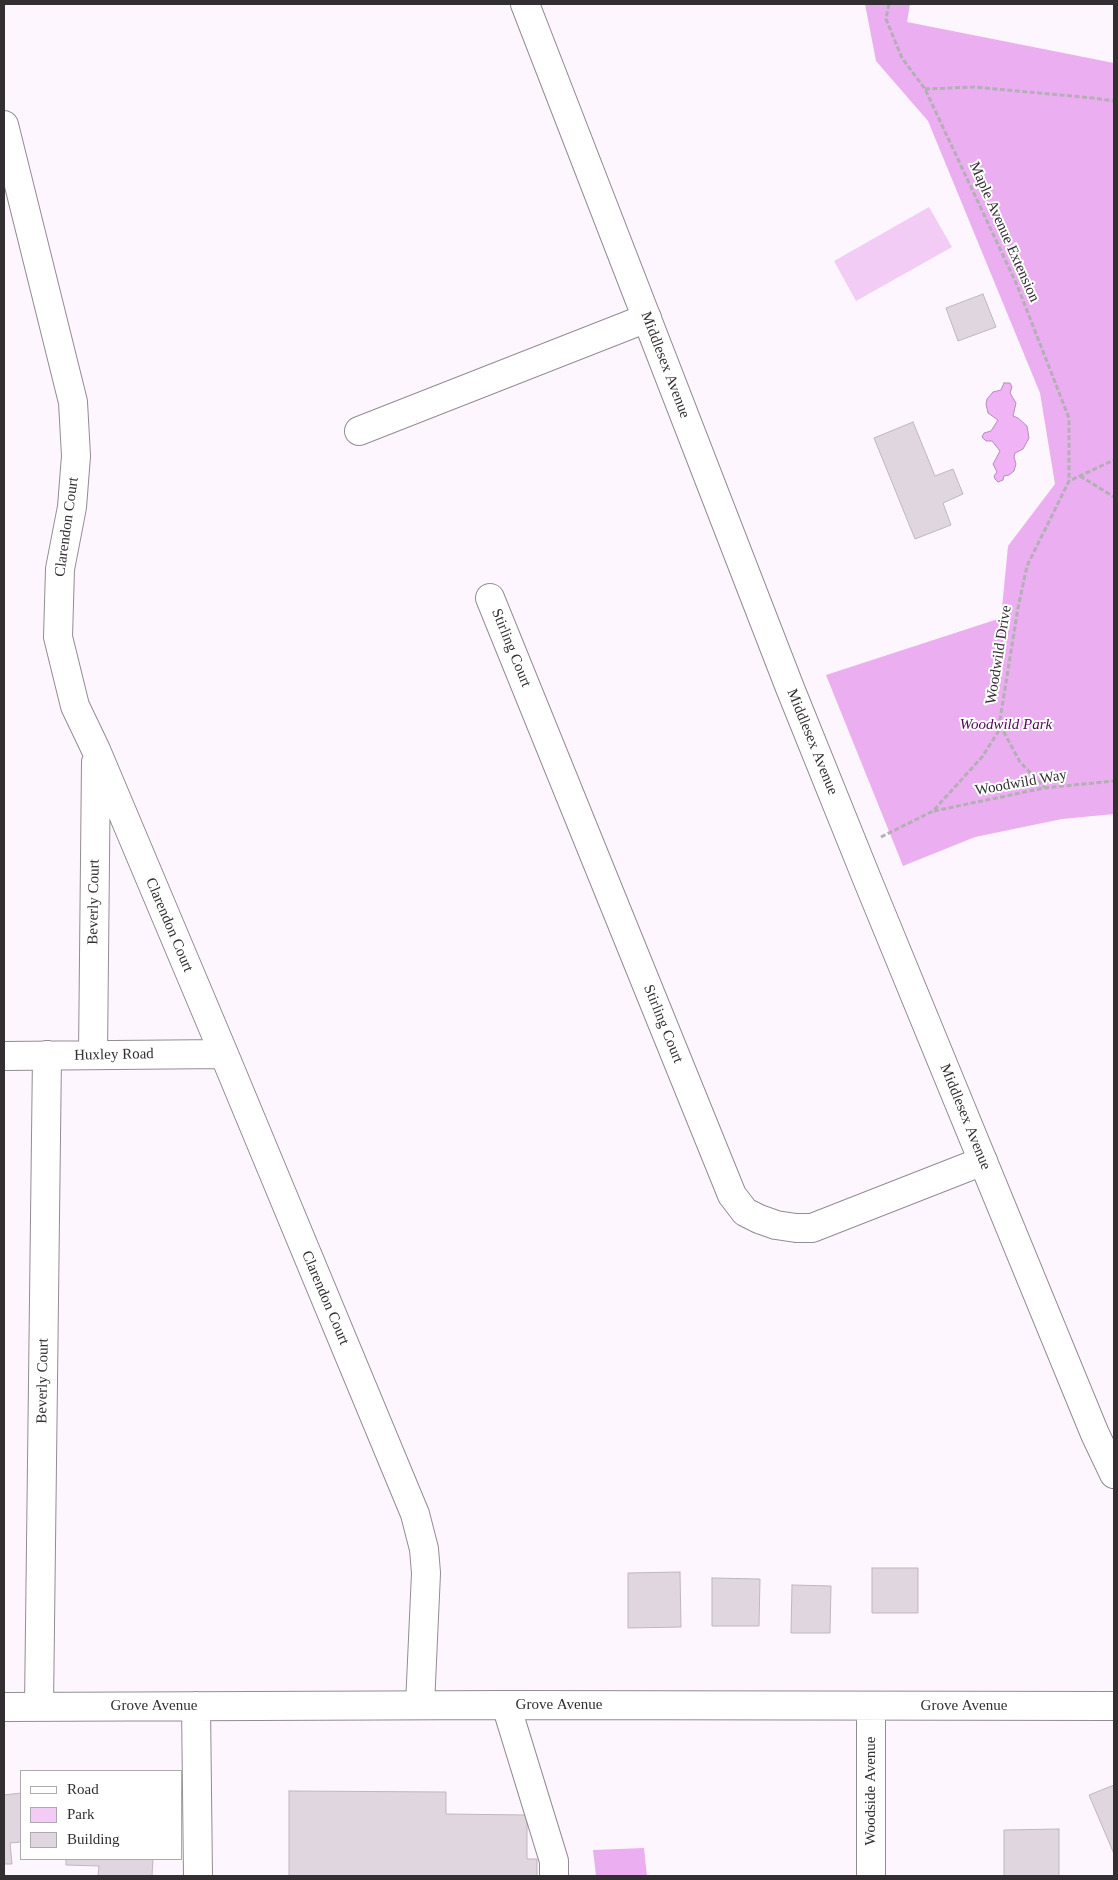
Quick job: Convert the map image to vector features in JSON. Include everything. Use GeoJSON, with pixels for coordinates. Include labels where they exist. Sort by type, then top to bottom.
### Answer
{"type":"FeatureCollection","features":[{"type":"Feature","properties":{"kind":"street","name":"Middlesex Avenue"},"geometry":{"type":"LineString","coordinates":[[525,4],[787,680],[855,850],[982,1161],[1114,1474]]}},
{"type":"Feature","properties":{"kind":"street","name":"Clarendon Court"},"geometry":{"type":"LineString","coordinates":[[4,124],[73,402],[76,456],[72,507],[60,569],[58,637],[75,706],[96,750],[224,1054],[415,1514],[424,1550],[426,1574],[420,1705]]}},
{"type":"Feature","properties":{"kind":"street"},"geometry":{"type":"LineString","coordinates":[[360,431],[647,318]]}},
{"type":"Feature","properties":{"kind":"street","name":"Stirling Court"},"geometry":{"type":"LineString","coordinates":[[490,598],[732,1195],[745,1212],[776,1225],[812,1228],[982,1161]]}},
{"type":"Feature","properties":{"kind":"street","name":"Beverly Court"},"geometry":{"type":"LineString","coordinates":[[93,1055],[96,750]]}},
{"type":"Feature","properties":{"kind":"street","name":"Huxley Road"},"geometry":{"type":"LineString","coordinates":[[4,1056],[224,1054]]}},
{"type":"Feature","properties":{"kind":"street","name":"Beverly Court"},"geometry":{"type":"LineString","coordinates":[[39,1707],[47,1055]]}},
{"type":"Feature","properties":{"kind":"street","name":"Grove Avenue"},"geometry":{"type":"LineString","coordinates":[[4,1707],[420,1705],[1114,1706]]}},
{"type":"Feature","properties":{"kind":"street"},"geometry":{"type":"LineString","coordinates":[[506,1705],[554,1861],[554,1876]]}},
{"type":"Feature","properties":{"kind":"street"},"geometry":{"type":"LineString","coordinates":[[196,1706],[198,1876]]}},
{"type":"Feature","properties":{"kind":"street","name":"Woodside Avenue"},"geometry":{"type":"LineString","coordinates":[[871,1706],[871,1876]]}},
{"type":"Feature","properties":{"kind":"path","name":"Maple Avenue Extension"},"geometry":{"type":"LineString","coordinates":[[889,4],[886,19],[902,58],[925,89],[1017,285],[1069,418],[1069,481]]}},
{"type":"Feature","properties":{"kind":"path"},"geometry":{"type":"LineString","coordinates":[[925,89],[974,87],[1114,101]]}},
{"type":"Feature","properties":{"kind":"path"},"geometry":{"type":"LineString","coordinates":[[1069,481],[1114,460]]}},
{"type":"Feature","properties":{"kind":"path"},"geometry":{"type":"LineString","coordinates":[[1079,476],[1114,497]]}},
{"type":"Feature","properties":{"kind":"path","name":"Woodwild Drive"},"geometry":{"type":"LineString","coordinates":[[855,850],[933,811],[982,757],[998,732],[1018,608],[1027,566],[1069,481]]}},
{"type":"Feature","properties":{"kind":"path"},"geometry":{"type":"LineString","coordinates":[[1000,724],[1020,762],[1044,788]]}},
{"type":"Feature","properties":{"kind":"path","name":"Woodwild Way"},"geometry":{"type":"LineString","coordinates":[[933,811],[1044,788],[1114,781]]}},
{"type":"Feature","properties":{"kind":"green space","name":"Woodwild Park"},"geometry":{"type":"Polygon","coordinates":[[[865,4],[910,4],[907,22],[1114,63],[1114,814],[1062,819],[975,837],[903,866],[826,675],[1001,618],[1008,546],[1055,484],[1040,393],[928,121],[876,61],[865,4]]]}},
{"type":"Feature","properties":{"kind":"green space"},"geometry":{"type":"Polygon","coordinates":[[[929,207],[952,247],[856,301],[834,261],[929,207]]]}},
{"type":"Feature","properties":{"kind":"green space"},"geometry":{"type":"Polygon","coordinates":[[[644,1848],[647,1876],[596,1876],[593,1850],[644,1848]]]}},
{"type":"Feature","properties":{"kind":"shaded area"},"geometry":{"type":"Polygon","coordinates":[[[1004,383],[1010,383],[1012,387],[1010,393],[1016,403],[1013,416],[1027,426],[1029,438],[1023,449],[1015,453],[1016,464],[1014,471],[1004,476],[1003,480],[998,482],[994,476],[997,472],[993,464],[1000,451],[992,441],[986,441],[982,437],[984,433],[991,431],[998,420],[988,413],[987,399],[993,392],[1001,390],[1004,383]]]}},
{"type":"Feature","properties":{"kind":"building"},"geometry":{"type":"Polygon","coordinates":[[[983,294],[996,327],[958,341],[946,308],[983,294]]]}},
{"type":"Feature","properties":{"kind":"building"},"geometry":{"type":"Polygon","coordinates":[[[913,422],[935,476],[953,469],[963,494],[943,503],[951,525],[915,539],[874,438],[913,422]]]}},
{"type":"Feature","properties":{"kind":"building"},"geometry":{"type":"Polygon","coordinates":[[[872,1568],[918,1568],[918,1613],[872,1613],[872,1568]]]}},
{"type":"Feature","properties":{"kind":"building"},"geometry":{"type":"Polygon","coordinates":[[[680,1572],[681,1627],[628,1628],[628,1573],[680,1572]]]}},
{"type":"Feature","properties":{"kind":"building"},"geometry":{"type":"Polygon","coordinates":[[[712,1578],[760,1579],[759,1626],[712,1626],[712,1578]]]}},
{"type":"Feature","properties":{"kind":"building"},"geometry":{"type":"Polygon","coordinates":[[[792,1585],[831,1586],[830,1633],[791,1633],[792,1585]]]}},
{"type":"Feature","properties":{"kind":"building"},"geometry":{"type":"Polygon","coordinates":[[[1114,1785],[1114,1854],[1089,1795],[1114,1785]]]}},
{"type":"Feature","properties":{"kind":"building"},"geometry":{"type":"Polygon","coordinates":[[[289,1791],[446,1792],[446,1814],[527,1815],[527,1859],[537,1859],[537,1876],[289,1876],[289,1791]]]}},
{"type":"Feature","properties":{"kind":"building"},"geometry":{"type":"Polygon","coordinates":[[[20,1793],[20,1842],[10,1843],[12,1864],[4,1864],[4,1795],[20,1793]]]}},
{"type":"Feature","properties":{"kind":"building"},"geometry":{"type":"Polygon","coordinates":[[[1059,1829],[1059,1876],[1004,1876],[1004,1830],[1059,1829]]]}},
{"type":"Feature","properties":{"kind":"building"},"geometry":{"type":"Polygon","coordinates":[[[66,1860],[153,1860],[152,1876],[98,1876],[99,1866],[66,1865],[66,1860]]]}}]}
